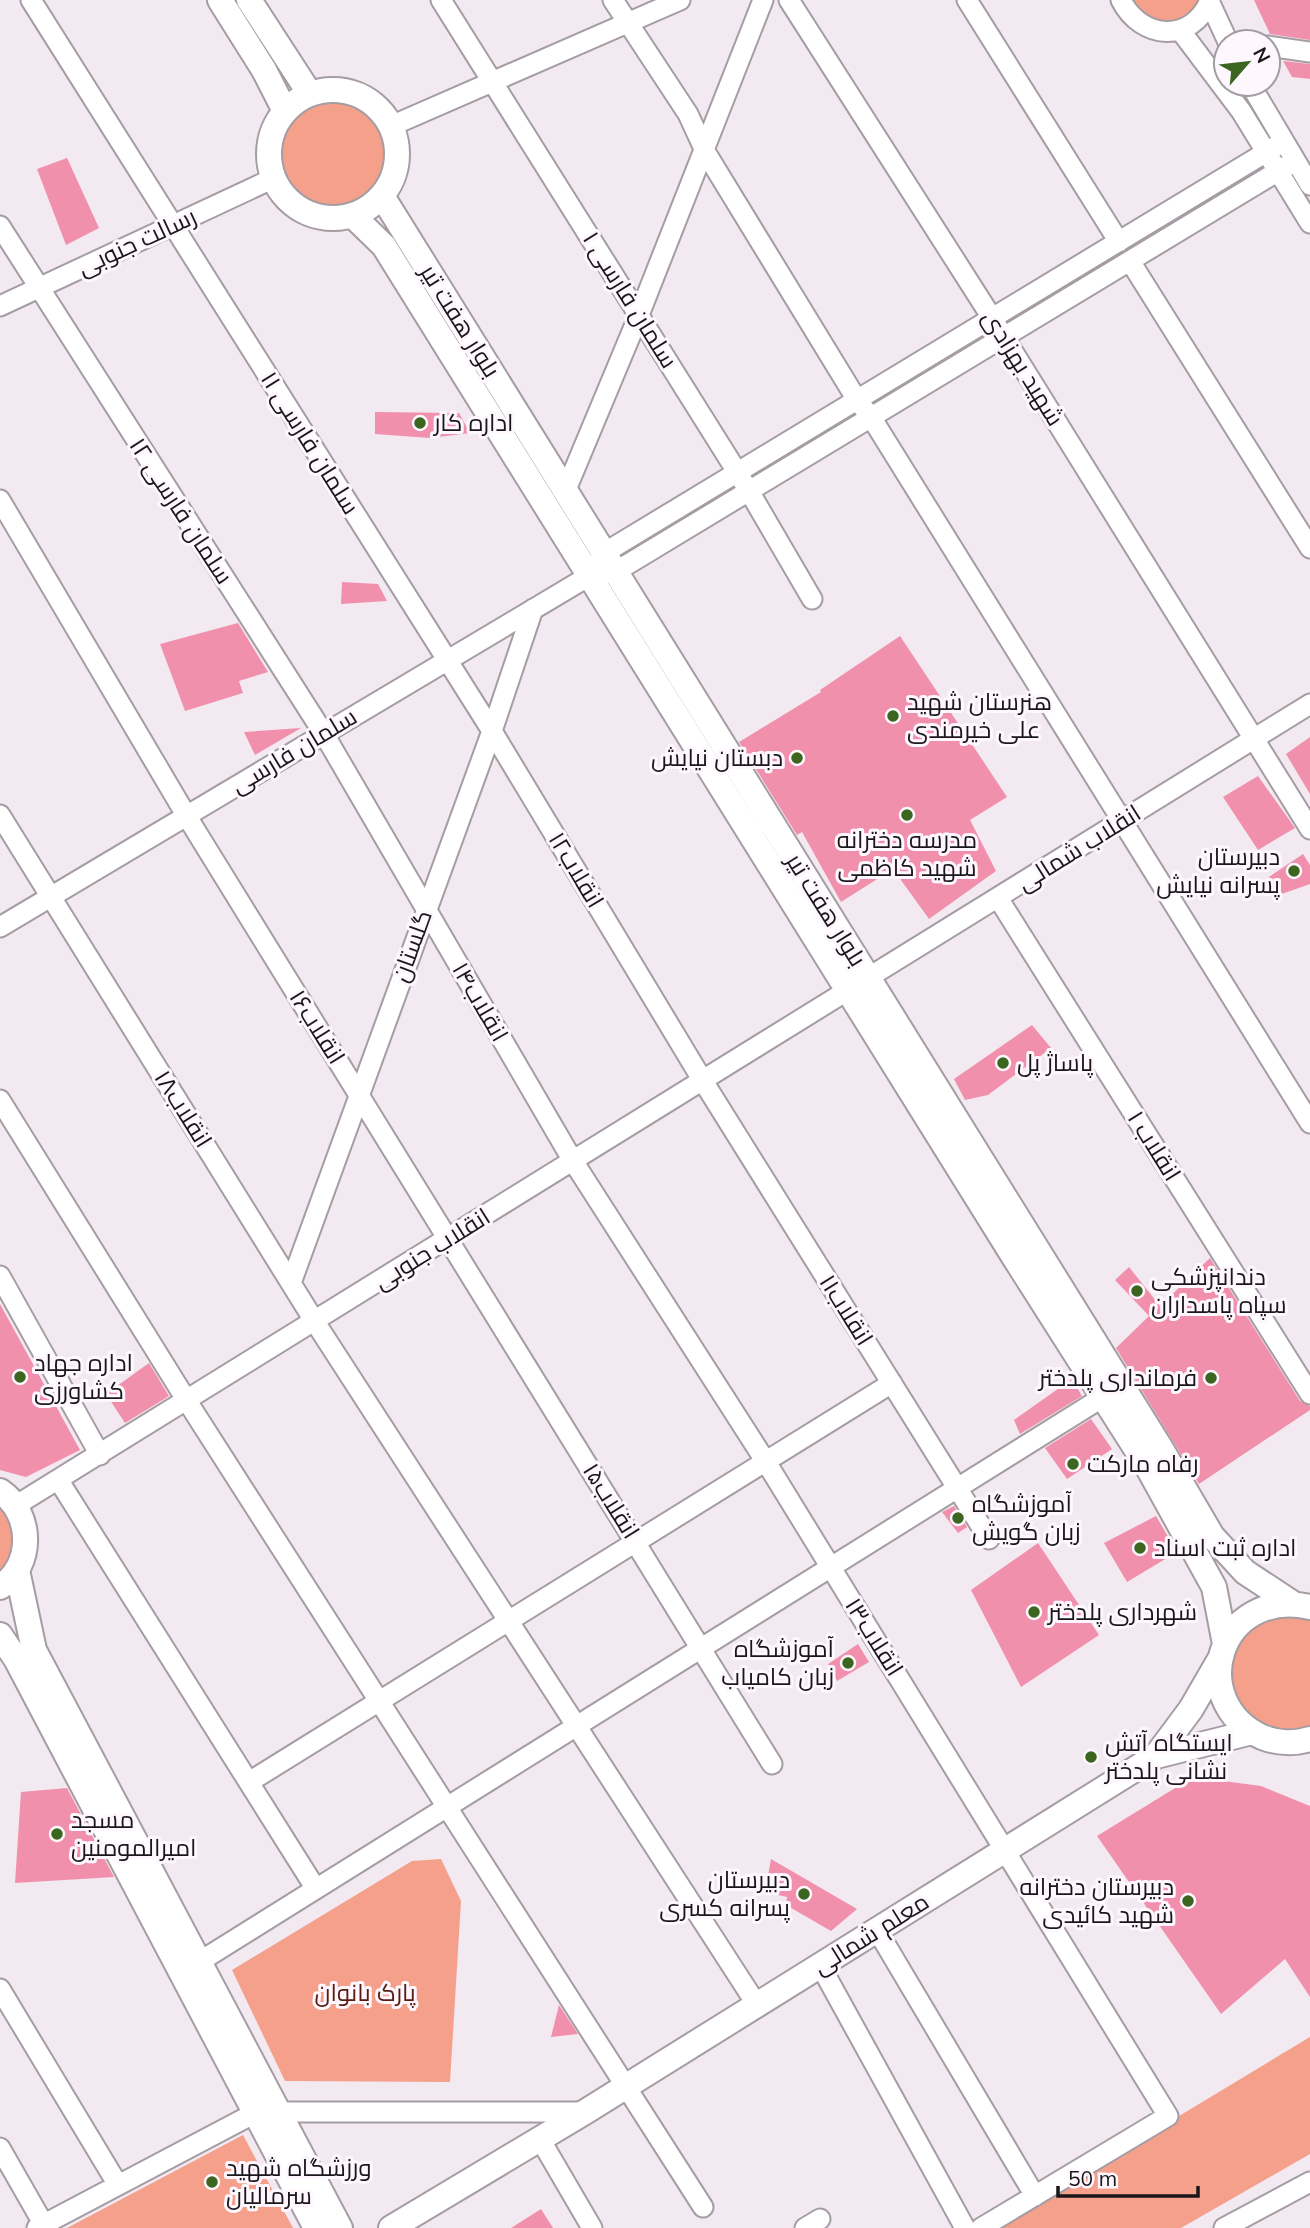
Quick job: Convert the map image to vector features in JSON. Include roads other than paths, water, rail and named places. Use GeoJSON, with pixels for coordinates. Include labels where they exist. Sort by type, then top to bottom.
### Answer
{"type":"FeatureCollection","features":[{"type":"Feature","properties":{"kind":"main road"},"geometry":{"type":"LineString","coordinates":[[220,0],[264,70],[285,111]]}},
{"type":"Feature","properties":{"kind":"main road"},"geometry":{"type":"LineString","coordinates":[[249,0],[310,94]]}},
{"type":"Feature","properties":{"kind":"main road"},"geometry":{"type":"LineString","coordinates":[[338,90],[366,98],[380,110],[391,126],[397,144],[397,162],[392,180],[382,195],[368,208],[352,215],[333,218],[315,215],[298,207],[284,194],[274,178],[270,143],[275,126],[285,111],[310,94],[338,90]]}},
{"type":"Feature","properties":{"kind":"main road","name":"بلوار هفت تیر"},"geometry":{"type":"LineString","coordinates":[[382,195],[610,563],[1103,1397],[1147,1466],[1214,1587],[1223,1651],[1219,1679],[1225,1700],[1236,1718],[1252,1732]]}},
{"type":"Feature","properties":{"kind":"main road","name":"بلوار هفت تیر"},"geometry":{"type":"LineString","coordinates":[[352,215],[384,246],[589,576],[1160,1447],[1212,1536],[1245,1572],[1301,1605]]}},
{"type":"Feature","properties":{"kind":"main road"},"geometry":{"type":"LineString","coordinates":[[8,1499],[23,1521],[26,1538],[24,1555],[8,1578],[34,1650],[199,1962],[316,2228]]}},
{"type":"Feature","properties":{"kind":"main road"},"geometry":{"type":"LineString","coordinates":[[1156,1756],[1191,1709],[1236,1626],[1252,1613],[1271,1605],[1301,1605]]}},
{"type":"Feature","properties":{"kind":"main road"},"geometry":{"type":"LineString","coordinates":[[0,1635],[16,1659],[267,2112],[340,2228]]}},
{"type":"Feature","properties":{"kind":"main road"},"geometry":{"type":"LineString","coordinates":[[1156,1756],[1252,1732],[1285,1742],[1310,1738]]}},
{"type":"Feature","properties":{"kind":"main road"},"geometry":{"type":"LineString","coordinates":[[1285,1742],[1310,1760]]}},
{"type":"Feature","properties":{"kind":"main road","name":"معلم شمالی"},"geometry":{"type":"LineString","coordinates":[[391,2228],[585,2112],[1156,1756]]}},
{"type":"Feature","properties":{"kind":"street","name":"سلمان فارسی ۱۱"},"geometry":{"type":"LineString","coordinates":[[31,0],[447,661]]}},
{"type":"Feature","properties":{"kind":"street","name":"سلمان فارسی ۱"},"geometry":{"type":"LineString","coordinates":[[441,0],[767,519],[812,599]]}},
{"type":"Feature","properties":{"kind":"street"},"geometry":{"type":"LineString","coordinates":[[613,0],[688,114],[704,148],[857,400],[871,417],[1310,1123]]}},
{"type":"Feature","properties":{"kind":"street"},"geometry":{"type":"LineString","coordinates":[[391,126],[680,0]]}},
{"type":"Feature","properties":{"kind":"street"},"geometry":{"type":"LineString","coordinates":[[565,492],[639,315],[763,0]]}},
{"type":"Feature","properties":{"kind":"street","name":"شهید بهزادی"},"geometry":{"type":"LineString","coordinates":[[789,0],[1004,337],[1310,829]]}},
{"type":"Feature","properties":{"kind":"street"},"geometry":{"type":"LineString","coordinates":[[967,0],[1119,242]]}},
{"type":"Feature","properties":{"kind":"street"},"geometry":{"type":"LineString","coordinates":[[1121,0],[1126,11],[1137,22],[1150,29],[1165,32],[1180,30],[1193,24],[1210,1]]}},
{"type":"Feature","properties":{"kind":"street"},"geometry":{"type":"LineString","coordinates":[[1210,1],[1223,28]]}},
{"type":"Feature","properties":{"kind":"street"},"geometry":{"type":"LineString","coordinates":[[1180,30],[1241,111],[1310,223]]}},
{"type":"Feature","properties":{"kind":"street"},"geometry":{"type":"LineString","coordinates":[[1282,48],[1310,52]]}},
{"type":"Feature","properties":{"kind":"street"},"geometry":{"type":"LineString","coordinates":[[1258,98],[1310,185]]}},
{"type":"Feature","properties":{"kind":"street"},"geometry":{"type":"LineString","coordinates":[[589,576],[737,472],[1283,142]]}},
{"type":"Feature","properties":{"kind":"street"},"geometry":{"type":"LineString","coordinates":[[610,563],[749,491],[1295,161]]}},
{"type":"Feature","properties":{"kind":"street","name":"رسالت جنوبی"},"geometry":{"type":"LineString","coordinates":[[0,306],[274,178]]}},
{"type":"Feature","properties":{"kind":"street","name":"سلمان فارسی ۱۲"},"geometry":{"type":"LineString","coordinates":[[0,226],[324,734]]}},
{"type":"Feature","properties":{"kind":"street"},"geometry":{"type":"LineString","coordinates":[[1130,261],[1310,548]]}},
{"type":"Feature","properties":{"kind":"street","name":"انقلاب۱۶"},"geometry":{"type":"LineString","coordinates":[[0,500],[186,815],[448,1239]]}},
{"type":"Feature","properties":{"kind":"street","name":"سلمان فارسی"},"geometry":{"type":"LineString","coordinates":[[0,927],[589,576]]}},
{"type":"Feature","properties":{"kind":"street","name":"گلستان"},"geometry":{"type":"LineString","coordinates":[[291,1283],[492,732],[533,609]]}},
{"type":"Feature","properties":{"kind":"street","name":"انقلاب۱۲"},"geometry":{"type":"LineString","coordinates":[[447,661],[703,1081]]}},
{"type":"Feature","properties":{"kind":"street","name":"انقلاب شمالی"},"geometry":{"type":"LineString","coordinates":[[858,985],[1310,704]]}},
{"type":"Feature","properties":{"kind":"street","name":"انقلاب۱۴"},"geometry":{"type":"LineString","coordinates":[[324,734],[573,1161]]}},
{"type":"Feature","properties":{"kind":"street","name":"انقلاب۱۸"},"geometry":{"type":"LineString","coordinates":[[0,815],[315,1322],[757,2005]]}},
{"type":"Feature","properties":{"kind":"street","name":"انقلاب ۱"},"geometry":{"type":"LineString","coordinates":[[998,898],[1310,1394]]}},
{"type":"Feature","properties":{"kind":"street","name":"انقلاب جنوبی"},"geometry":{"type":"LineString","coordinates":[[8,1499],[59,1480],[858,985]]}},
{"type":"Feature","properties":{"kind":"street","name":"انقلاب۱۱"},"geometry":{"type":"LineString","coordinates":[[703,1081],[989,1539]]}},
{"type":"Feature","properties":{"kind":"street"},"geometry":{"type":"LineString","coordinates":[[0,1100],[187,1401],[703,2207]]}},
{"type":"Feature","properties":{"kind":"street","name":"انقلاب۱۳"},"geometry":{"type":"LineString","coordinates":[[573,1161],[766,1462],[1168,2116],[1035,2196]]}},
{"type":"Feature","properties":{"kind":"street","name":"انقلاب۱۵"},"geometry":{"type":"LineString","coordinates":[[448,1239],[772,1764]]}},
{"type":"Feature","properties":{"kind":"street"},"geometry":{"type":"LineString","coordinates":[[0,1276],[100,1455]]}},
{"type":"Feature","properties":{"kind":"street"},"geometry":{"type":"LineString","coordinates":[[249,1782],[892,1383]]}},
{"type":"Feature","properties":{"kind":"street"},"geometry":{"type":"LineString","coordinates":[[199,1962],[1103,1397]]}},
{"type":"Feature","properties":{"kind":"street"},"geometry":{"type":"LineString","coordinates":[[59,1480],[316,1889]]}},
{"type":"Feature","properties":{"kind":"street"},"geometry":{"type":"LineString","coordinates":[[877,1930],[1035,2196],[981,2228]]}},
{"type":"Feature","properties":{"kind":"street"},"geometry":{"type":"LineString","coordinates":[[820,1965],[965,2228]]}},
{"type":"Feature","properties":{"kind":"street"},"geometry":{"type":"LineString","coordinates":[[0,1989],[118,2185]]}},
{"type":"Feature","properties":{"kind":"street"},"geometry":{"type":"LineString","coordinates":[[0,2148],[40,2226],[267,2112],[585,2112]]}},
{"type":"Feature","properties":{"kind":"street"},"geometry":{"type":"LineString","coordinates":[[540,2139],[592,2228]]}},
{"type":"Feature","properties":{"kind":"street"},"geometry":{"type":"LineString","coordinates":[[1224,2228],[1310,2182]]}},
{"type":"Feature","properties":{"kind":"place","name":"اداره کار"},"geometry":{"type":"Point","coordinates":[420,423]}},
{"type":"Feature","properties":{"kind":"place","name":"هنرستان شهید علی خیرمندی"},"geometry":{"type":"Point","coordinates":[893,716]}},
{"type":"Feature","properties":{"kind":"place","name":"دبستان نیایش"},"geometry":{"type":"Point","coordinates":[797,758]}},
{"type":"Feature","properties":{"kind":"place","name":"مدرسه دخترانه شهید کاظمی"},"geometry":{"type":"Point","coordinates":[907,815]}},
{"type":"Feature","properties":{"kind":"place","name":"دبیرستان پسرانه نیایش"},"geometry":{"type":"Point","coordinates":[1294,871]}},
{"type":"Feature","properties":{"kind":"place","name":"پاساژ پل"},"geometry":{"type":"Point","coordinates":[1003,1063]}},
{"type":"Feature","properties":{"kind":"place","name":"دندانپزشکی سپاه پاسداران"},"geometry":{"type":"Point","coordinates":[1137,1291]}},
{"type":"Feature","properties":{"kind":"place","name":"اداره جهاد کشاورزی"},"geometry":{"type":"Point","coordinates":[20,1377]}},
{"type":"Feature","properties":{"kind":"place","name":"فرمانداری پلدختر"},"geometry":{"type":"Point","coordinates":[1211,1378]}},
{"type":"Feature","properties":{"kind":"place","name":"رفاه مارکت"},"geometry":{"type":"Point","coordinates":[1073,1464]}},
{"type":"Feature","properties":{"kind":"place","name":"آموزشگاه زبان گویش"},"geometry":{"type":"Point","coordinates":[958,1518]}},
{"type":"Feature","properties":{"kind":"place","name":"اداره ثبت اسناد"},"geometry":{"type":"Point","coordinates":[1140,1548]}},
{"type":"Feature","properties":{"kind":"place","name":"شهرداری پلدختر"},"geometry":{"type":"Point","coordinates":[1034,1612]}},
{"type":"Feature","properties":{"kind":"place","name":"آموزشگاه زبان کامیاب"},"geometry":{"type":"Point","coordinates":[848,1663]}},
{"type":"Feature","properties":{"kind":"place","name":"ایستگاه آتش نشانی پلدختر"},"geometry":{"type":"Point","coordinates":[1091,1757]}},
{"type":"Feature","properties":{"kind":"place","name":"مسجد امیرالمومنین"},"geometry":{"type":"Point","coordinates":[57,1834]}},
{"type":"Feature","properties":{"kind":"place","name":"دبیرستان پسرانه کسری"},"geometry":{"type":"Point","coordinates":[804,1894]}},
{"type":"Feature","properties":{"kind":"place","name":"دبیرستان دخترانه شهید کائیدی"},"geometry":{"type":"Point","coordinates":[1188,1901]}},
{"type":"Feature","properties":{"kind":"place","name":"ورزشگاه شهید سرمالیان"},"geometry":{"type":"Point","coordinates":[212,2182]}},
{"type":"Feature","properties":{"kind":"park label","name":"پارک بانوان"},"geometry":{"type":"Point","coordinates":[365,1993]}}]}
